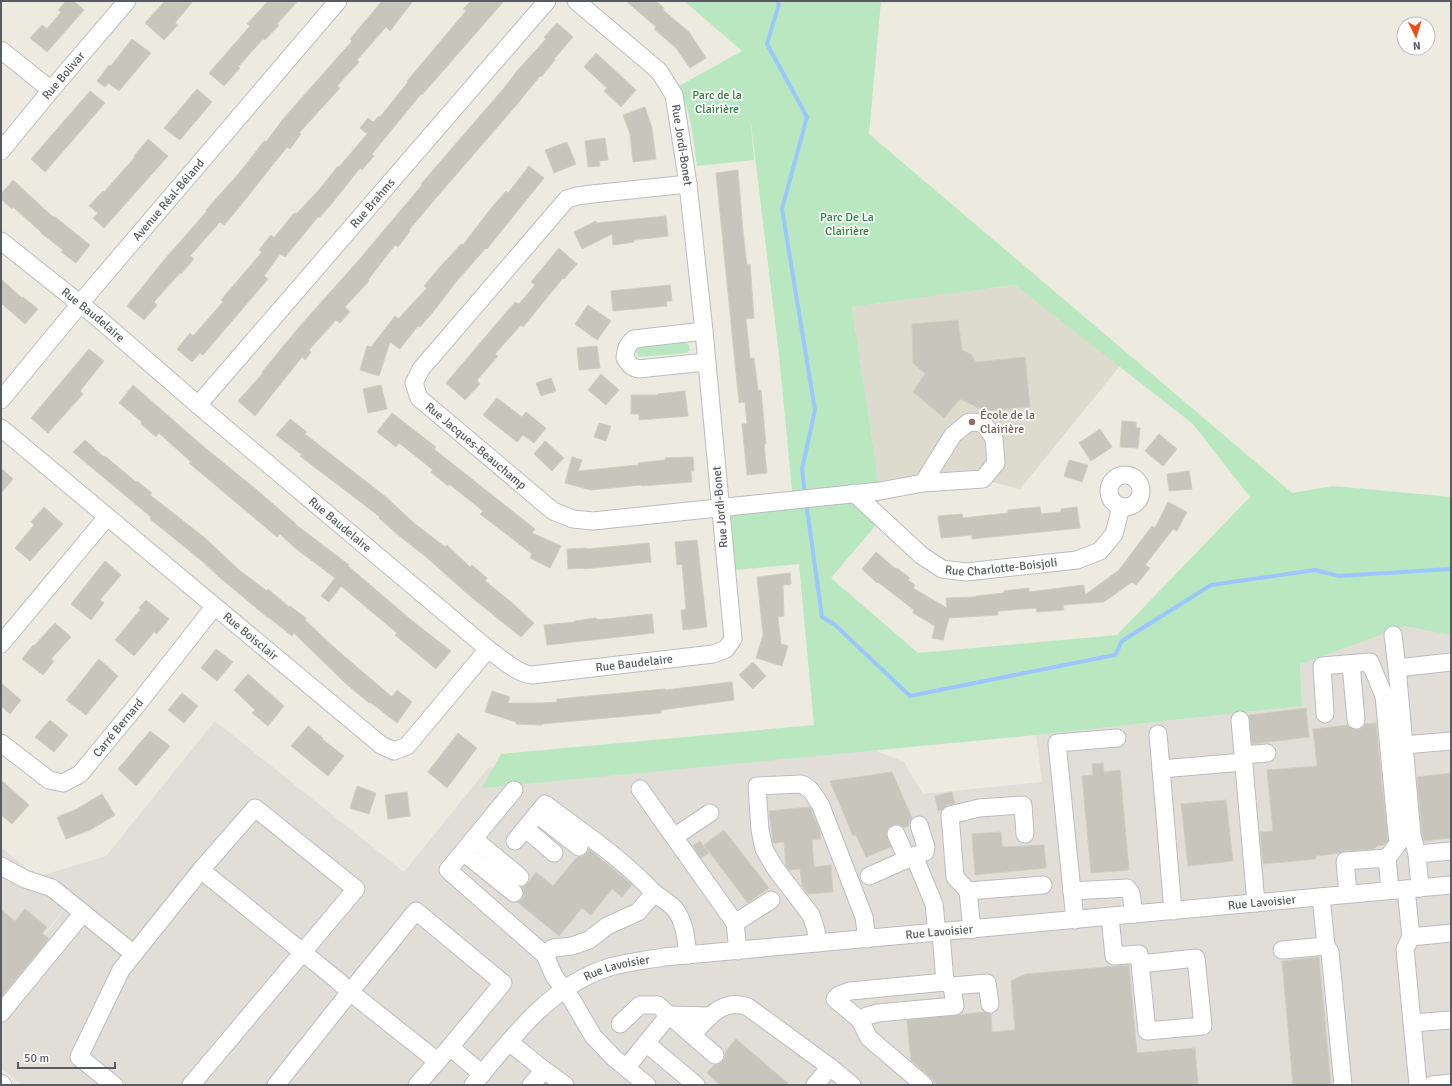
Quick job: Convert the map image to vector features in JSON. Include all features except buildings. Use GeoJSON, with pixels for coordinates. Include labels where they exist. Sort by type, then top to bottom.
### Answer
{"type":"FeatureCollection","features":[{"type":"Feature","properties":{"kind":"street","name":"Rue Bolivar"},"geometry":{"type":"LineString","coordinates":[[1,151],[127,1]]}},
{"type":"Feature","properties":{"kind":"street","name":"Avenue Réal-Béland"},"geometry":{"type":"LineString","coordinates":[[1,400],[338,1]]}},
{"type":"Feature","properties":{"kind":"street","name":"Rue Brahms"},"geometry":{"type":"LineString","coordinates":[[198,405],[547,1]]}},
{"type":"Feature","properties":{"kind":"street","name":"Rue Jordi-Bonet"},"geometry":{"type":"LineString","coordinates":[[576,1],[659,71],[674,95],[688,184],[704,331],[733,639],[726,649]]}},
{"type":"Feature","properties":{"kind":"street"},"geometry":{"type":"LineString","coordinates":[[1,50],[51,90]]}},
{"type":"Feature","properties":{"kind":"street","name":"Rue Jacques-Beauchamp"},"geometry":{"type":"LineString","coordinates":[[688,184],[592,194],[567,199],[421,369],[414,383],[419,398],[553,511],[573,519],[593,521],[880,491],[924,484],[983,479],[996,463],[994,438],[983,423],[969,422],[953,435],[924,484]]}},
{"type":"Feature","properties":{"kind":"street","name":"Rue Baudelaire"},"geometry":{"type":"LineString","coordinates":[[1,241],[98,318],[198,405],[488,649],[521,672],[527,675],[532,675],[713,654],[726,649]]}},
{"type":"Feature","properties":{"kind":"street"},"geometry":{"type":"LineString","coordinates":[[704,331],[634,339],[626,348],[624,358],[631,366],[638,369],[706,362]]}},
{"type":"Feature","properties":{"kind":"street","name":"Rue Boisclair"},"geometry":{"type":"LineString","coordinates":[[1,428],[381,745],[394,751],[407,746],[488,649]]}},
{"type":"Feature","properties":{"kind":"street","name":"Rue Charlotte-Boisjoli"},"geometry":{"type":"LineString","coordinates":[[854,493],[921,555],[942,569],[966,572],[1077,560],[1100,551],[1114,534],[1121,507]]}},
{"type":"Feature","properties":{"kind":"street"},"geometry":{"type":"LineString","coordinates":[[1,644],[107,517]]}},
{"type":"Feature","properties":{"kind":"street","name":"Carré Bernard"},"geometry":{"type":"LineString","coordinates":[[1,743],[49,780],[63,783],[80,774],[137,705],[214,607]]}},
{"type":"Feature","properties":{"kind":"street"},"geometry":{"type":"LineString","coordinates":[[1393,635],[1412,835],[1416,854],[1405,889]]}},
{"type":"Feature","properties":{"kind":"street"},"geometry":{"type":"LineString","coordinates":[[1325,714],[1322,666],[1370,662],[1384,696],[1398,844],[1387,858],[1344,861],[1348,894]]}},
{"type":"Feature","properties":{"kind":"street"},"geometry":{"type":"LineString","coordinates":[[1397,668],[1451,662]]}},
{"type":"Feature","properties":{"kind":"street"},"geometry":{"type":"LineString","coordinates":[[1351,664],[1356,720]]}},
{"type":"Feature","properties":{"kind":"street"},"geometry":{"type":"LineString","coordinates":[[1240,720],[1256,903]]}},
{"type":"Feature","properties":{"kind":"street"},"geometry":{"type":"LineString","coordinates":[[1158,734],[1173,911]]}},
{"type":"Feature","properties":{"kind":"street"},"geometry":{"type":"LineString","coordinates":[[1075,920],[1057,743],[1117,738]]}},
{"type":"Feature","properties":{"kind":"street"},"geometry":{"type":"LineString","coordinates":[[1404,745],[1451,740]]}},
{"type":"Feature","properties":{"kind":"street"},"geometry":{"type":"LineString","coordinates":[[1161,769],[1243,759],[1267,753]]}},
{"type":"Feature","properties":{"kind":"street"},"geometry":{"type":"LineString","coordinates":[[817,943],[816,930],[811,915],[775,868],[764,849],[760,830],[757,786],[801,784],[805,785],[811,791],[821,806],[861,910],[866,925],[867,939]]}},
{"type":"Feature","properties":{"kind":"street"},"geometry":{"type":"LineString","coordinates":[[640,789],[735,923],[738,951]]}},
{"type":"Feature","properties":{"kind":"street"},"geometry":{"type":"LineString","coordinates":[[514,790],[448,870],[544,955],[554,976],[565,989],[596,1040],[606,1052],[647,1085]]}},
{"type":"Feature","properties":{"kind":"street"},"geometry":{"type":"LineString","coordinates":[[554,853],[520,835],[545,804],[618,859],[641,878],[654,893],[675,909],[680,917],[685,931],[688,955]]}},
{"type":"Feature","properties":{"kind":"street"},"geometry":{"type":"LineString","coordinates":[[972,930],[968,892],[955,877],[950,815],[979,808],[1023,805],[1025,834]]}},
{"type":"Feature","properties":{"kind":"street"},"geometry":{"type":"LineString","coordinates":[[114,1085],[79,1057],[121,970],[202,870],[255,808],[356,890],[191,1085]]}},
{"type":"Feature","properties":{"kind":"street"},"geometry":{"type":"LineString","coordinates":[[674,837],[710,813]]}},
{"type":"Feature","properties":{"kind":"street"},"geometry":{"type":"LineString","coordinates":[[537,814],[579,847]]}},
{"type":"Feature","properties":{"kind":"street"},"geometry":{"type":"LineString","coordinates":[[869,876],[910,858],[916,848],[908,829]]}},
{"type":"Feature","properties":{"kind":"street"},"geometry":{"type":"LineString","coordinates":[[468,846],[517,885]]}},
{"type":"Feature","properties":{"kind":"street"},"geometry":{"type":"LineString","coordinates":[[1416,854],[1451,851]]}},
{"type":"Feature","properties":{"kind":"street"},"geometry":{"type":"LineString","coordinates":[[860,1020],[878,1013],[954,1006],[934,904],[910,858]]}},
{"type":"Feature","properties":{"kind":"street"},"geometry":{"type":"LineString","coordinates":[[1387,858],[1405,889],[1411,937],[1405,949],[1418,1085]]}},
{"type":"Feature","properties":{"kind":"street"},"geometry":{"type":"LineString","coordinates":[[1,866],[25,879],[52,888],[134,954]]}},
{"type":"Feature","properties":{"kind":"street"},"geometry":{"type":"LineString","coordinates":[[202,870],[350,992],[437,1061]]}},
{"type":"Feature","properties":{"kind":"street"},"geometry":{"type":"LineString","coordinates":[[968,892],[1043,885]]}},
{"type":"Feature","properties":{"kind":"street","name":"Rue Lavoisier"},"geometry":{"type":"LineString","coordinates":[[478,1080],[531,1017],[565,989],[589,975],[609,967],[646,960],[688,955],[1451,885]]}},
{"type":"Feature","properties":{"kind":"street"},"geometry":{"type":"LineString","coordinates":[[1072,891],[1127,888],[1131,893],[1134,914]]}},
{"type":"Feature","properties":{"kind":"street"},"geometry":{"type":"LineString","coordinates":[[544,955],[554,948],[572,946],[589,940],[607,926],[638,912],[654,893]]}},
{"type":"Feature","properties":{"kind":"street"},"geometry":{"type":"LineString","coordinates":[[1320,897],[1326,946],[1330,952],[1342,1085]]}},
{"type":"Feature","properties":{"kind":"street"},"geometry":{"type":"LineString","coordinates":[[735,923],[771,900]]}},
{"type":"Feature","properties":{"kind":"street"},"geometry":{"type":"LineString","coordinates":[[276,1085],[416,911],[503,983],[417,1085]]}},
{"type":"Feature","properties":{"kind":"street"},"geometry":{"type":"LineString","coordinates":[[1,1013],[83,913]]}},
{"type":"Feature","properties":{"kind":"street"},"geometry":{"type":"LineString","coordinates":[[1110,917],[1114,956],[1139,954],[1140,964],[1147,1031],[1203,1026],[1196,958],[1140,964]]}},
{"type":"Feature","properties":{"kind":"street"},"geometry":{"type":"LineString","coordinates":[[1411,937],[1451,933]]}},
{"type":"Feature","properties":{"kind":"street"},"geometry":{"type":"LineString","coordinates":[[1282,950],[1326,946]]}},
{"type":"Feature","properties":{"kind":"street"},"geometry":{"type":"LineString","coordinates":[[924,1085],[869,1038],[860,1020],[835,999],[839,995],[850,991],[949,984],[987,983],[990,1004]]}},
{"type":"Feature","properties":{"kind":"street"},"geometry":{"type":"LineString","coordinates":[[692,1035],[710,1016],[727,1005],[734,1003],[748,1007],[830,1067],[852,1085]]}},
{"type":"Feature","properties":{"kind":"street"},"geometry":{"type":"LineString","coordinates":[[620,1024],[640,1005],[658,1005],[715,1055]]}},
{"type":"Feature","properties":{"kind":"street"},"geometry":{"type":"LineString","coordinates":[[626,1068],[669,1015]]}},
{"type":"Feature","properties":{"kind":"street"},"geometry":{"type":"LineString","coordinates":[[669,1015],[710,1016]]}},
{"type":"Feature","properties":{"kind":"street"},"geometry":{"type":"LineString","coordinates":[[1412,1023],[1451,1020]]}},
{"type":"Feature","properties":{"kind":"street"},"geometry":{"type":"LineString","coordinates":[[509,1042],[565,1085]]}},
{"type":"Feature","properties":{"kind":"street"},"geometry":{"type":"LineString","coordinates":[[646,1043],[696,1085]]}},
{"type":"Feature","properties":{"kind":"street"},"geometry":{"type":"LineString","coordinates":[[450,1047],[478,1080]]}},
{"type":"Feature","properties":{"kind":"street"},"geometry":{"type":"LineString","coordinates":[[815,1085],[830,1067]]}},
{"type":"Feature","properties":{"kind":"street"},"geometry":{"type":"LineString","coordinates":[[531,1085],[544,1070]]}},
{"type":"Feature","properties":{"kind":"street"},"geometry":{"type":"LineString","coordinates":[[1432,1085],[1451,1083]]}},
{"type":"Feature","properties":{"kind":"shaded area","name":"École de la Clairière"},"geometry":{"type":"Polygon","coordinates":[[[1015,285],[1120,366],[1020,489],[980,479],[880,491],[852,307],[1015,285]]]}},
{"type":"Feature","properties":{"kind":"shaded area"},"geometry":{"type":"Polygon","coordinates":[[[1386,617],[1451,629],[1451,1085],[22,1085],[1,1068],[1,992],[86,882],[1,987],[1,847],[37,877],[106,856],[215,721],[404,872],[488,768],[814,726],[904,762],[923,794],[1042,782],[1036,735],[1302,706],[1300,654],[1386,617]]]}},
{"type":"Feature","properties":{"kind":"green space","name":"Parc De La Clairière"},"geometry":{"type":"Polygon","coordinates":[[[684,1],[881,1],[869,134],[1292,493],[1333,486],[1451,497],[1451,635],[1405,626],[1300,664],[1302,706],[1027,736],[482,788],[501,754],[814,725],[799,564],[726,571],[720,508],[793,500],[779,355],[750,115],[754,160],[697,166],[689,115],[679,86],[742,51],[684,1]],[[1015,285],[852,307],[880,491],[876,525],[831,578],[918,653],[1117,635],[1250,497],[1193,424],[1015,285]]]}},
{"type":"Feature","properties":{"kind":"green space"},"geometry":{"type":"Polygon","coordinates":[[[685,342],[689,345],[690,350],[687,353],[639,357],[636,352],[640,346],[685,342]]]}},
{"type":"Feature","properties":{"kind":"waterway"},"geometry":{"type":"LineString","coordinates":[[777,1],[779,4],[767,44],[807,117],[782,209],[815,410],[802,469],[805,495]]}},
{"type":"Feature","properties":{"kind":"waterway"},"geometry":{"type":"LineString","coordinates":[[806,502],[822,617],[834,624],[910,696],[1115,655],[1122,641],[1211,585],[1315,570],[1339,576],[1451,569]]}},
{"type":"Feature","properties":{"kind":"place","name":"École de la Clairière"},"geometry":{"type":"Point","coordinates":[972,422]}},
{"type":"Feature","properties":{"kind":"park label","name":"Parc de la Clairière"},"geometry":{"type":"Point","coordinates":[717,102]}}]}
